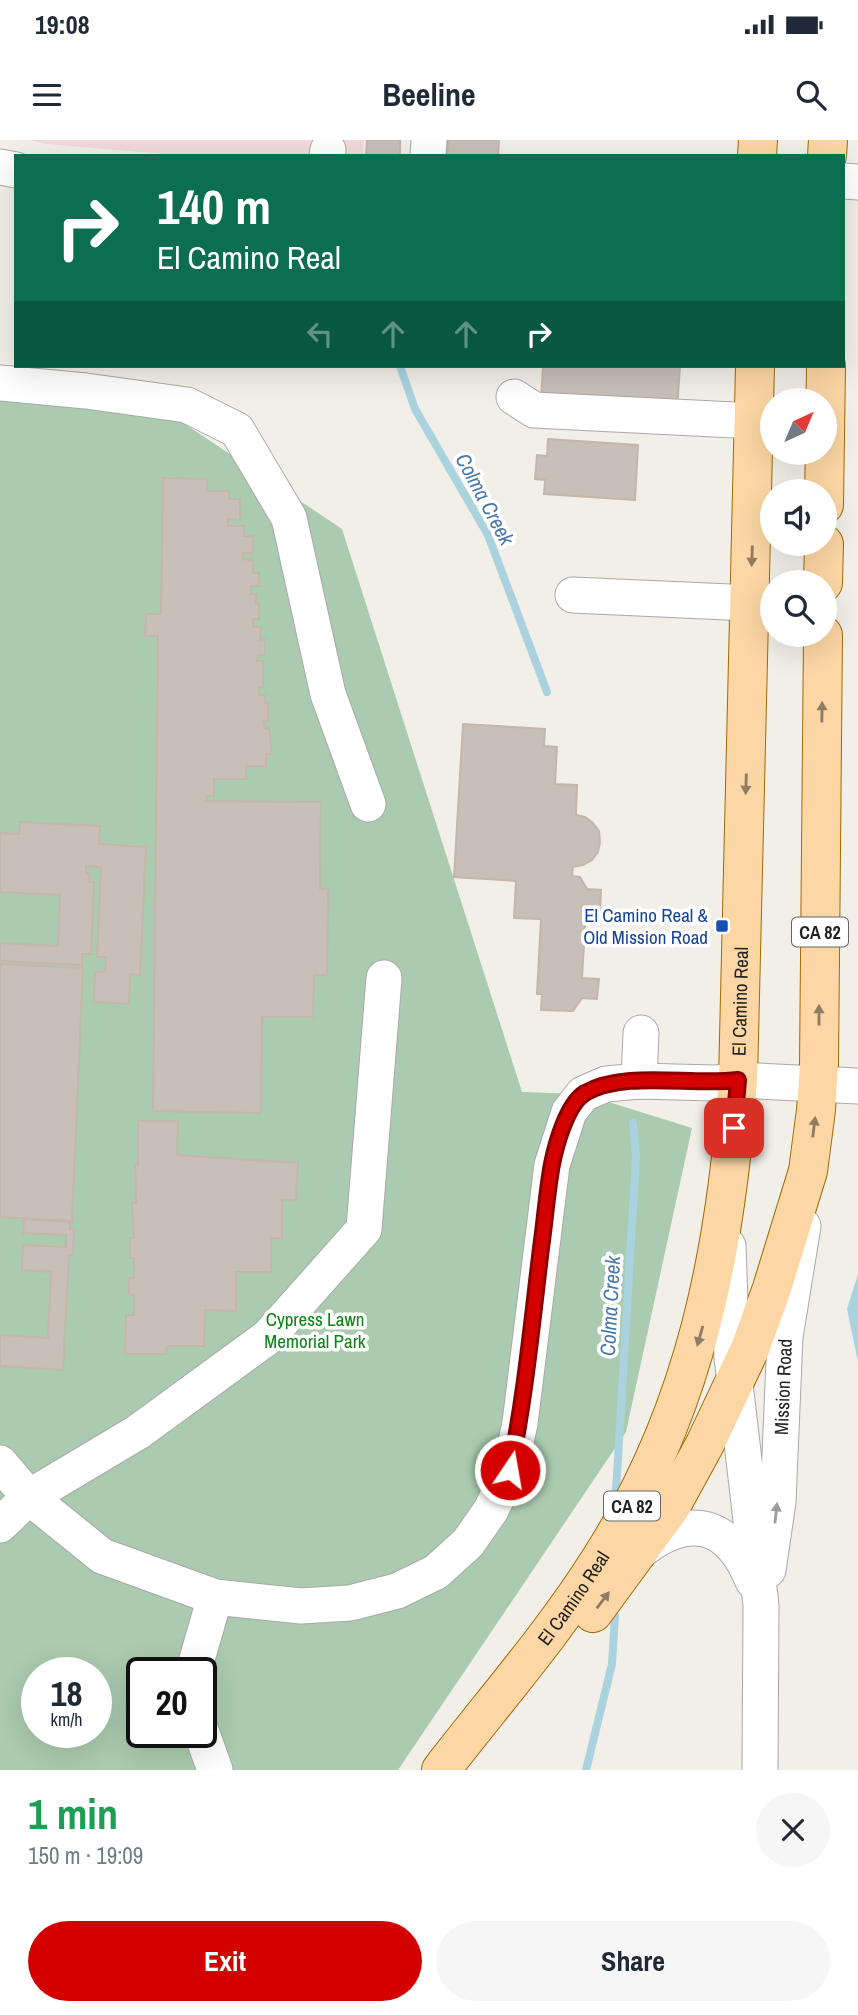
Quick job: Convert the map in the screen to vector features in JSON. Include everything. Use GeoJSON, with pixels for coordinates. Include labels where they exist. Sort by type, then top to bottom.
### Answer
{"type":"FeatureCollection","features":[{"type":"Feature","properties":{"kind":"main road","name":"El Camino Real"},"geometry":{"type":"LineString","coordinates":[[755,368],[754,421],[760,577]]}},
{"type":"Feature","properties":{"kind":"main road"},"geometry":{"type":"LineString","coordinates":[[824,479],[826,368]]}},
{"type":"Feature","properties":{"kind":"main road","name":"El Camino Real"},"geometry":{"type":"LineString","coordinates":[[442,1770],[581,1587],[614,1537],[642,1486],[675,1409],[701,1331],[714,1278],[727,1197],[738,1080],[760,624]]}},
{"type":"Feature","properties":{"kind":"main road","name":"El Camino Real"},"geometry":{"type":"LineString","coordinates":[[472,1770],[670,1508],[694,1466],[751,1349],[772,1289],[808,1171],[818,1084],[823,647]]}},
{"type":"Feature","properties":{"kind":"street"},"geometry":{"type":"LineString","coordinates":[[0,383],[86,391],[187,405],[237,430],[289,518],[328,694],[368,804]]}},
{"type":"Feature","properties":{"kind":"street"},"geometry":{"type":"LineString","coordinates":[[514,397],[534,410],[754,421]]}},
{"type":"Feature","properties":{"kind":"street"},"geometry":{"type":"LineString","coordinates":[[573,595],[760,603]]}},
{"type":"Feature","properties":{"kind":"street"},"geometry":{"type":"LineString","coordinates":[[0,1525],[29,1497],[138,1432],[268,1337],[364,1229],[384,978]]}},
{"type":"Feature","properties":{"kind":"street"},"geometry":{"type":"LineString","coordinates":[[639,1081],[641,1033]]}},
{"type":"Feature","properties":{"kind":"street"},"geometry":{"type":"LineString","coordinates":[[0,1463],[29,1497],[102,1556],[215,1597],[301,1606],[350,1603],[397,1591],[436,1572],[468,1543],[491,1510],[510,1470],[520,1423],[552,1165],[569,1112],[583,1094],[606,1084],[639,1081],[714,1083],[738,1080],[858,1086]]}},
{"type":"Feature","properties":{"kind":"street","name":"Mission Road"},"geometry":{"type":"LineString","coordinates":[[761,1605],[774,1541],[785,1337],[800,1257],[808,1171]]}},
{"type":"Feature","properties":{"kind":"street","name":"Mission Road"},"geometry":{"type":"LineString","coordinates":[[727,1197],[729,1309],[734,1385],[761,1605],[760,1770]]}},
{"type":"Feature","properties":{"kind":"street","name":"Mission Road"},"geometry":{"type":"LineString","coordinates":[[639,1552],[657,1539],[679,1530],[698,1527],[717,1532],[735,1548],[743,1561],[761,1605]]}},
{"type":"Feature","properties":{"kind":"street"},"geometry":{"type":"LineString","coordinates":[[198,1657],[215,1597]]}},
{"type":"Feature","properties":{"kind":"street"},"geometry":{"type":"LineString","coordinates":[[207,1748],[215,1770]]}},
{"type":"Feature","properties":{"kind":"shaded area"},"geometry":{"type":"Polygon","coordinates":[[[29,140],[364,140],[363,154],[163,154],[29,140]]]}},
{"type":"Feature","properties":{"kind":"green space","name":"Cypress Lawn Memorial Park"},"geometry":{"type":"Polygon","coordinates":[[[0,376],[131,388],[342,529],[522,1092],[583,1094],[692,1128],[626,1432],[398,1770],[0,1770],[0,376]]]}},
{"type":"Feature","properties":{"kind":"water"},"geometry":{"type":"Polygon","coordinates":[[[858,1274],[858,1362],[847,1309],[858,1274]]]}},
{"type":"Feature","properties":{"kind":"building"},"geometry":{"type":"Polygon","coordinates":[[[367,140],[400,140],[400,154],[366,154],[367,140]]]}},
{"type":"Feature","properties":{"kind":"building"},"geometry":{"type":"Polygon","coordinates":[[[448,140],[499,140],[498,154],[447,154],[448,140]]]}},
{"type":"Feature","properties":{"kind":"building"},"geometry":{"type":"Polygon","coordinates":[[[543,368],[680,368],[677,410],[541,401],[543,368]]]}},
{"type":"Feature","properties":{"kind":"building"},"geometry":{"type":"Polygon","coordinates":[[[548,439],[638,445],[635,500],[544,494],[545,480],[535,479],[537,455],[547,456],[548,439]]]}},
{"type":"Feature","properties":{"kind":"building"},"geometry":{"type":"Polygon","coordinates":[[[163,478],[207,479],[207,491],[229,491],[229,499],[240,499],[240,520],[228,519],[228,526],[244,526],[244,536],[253,536],[253,553],[243,553],[243,559],[253,560],[253,573],[259,573],[259,586],[251,586],[251,594],[256,594],[256,604],[259,604],[259,619],[253,619],[253,627],[261,627],[260,640],[265,639],[265,655],[258,655],[257,661],[263,661],[263,687],[259,687],[259,695],[265,695],[265,703],[268,703],[268,721],[264,721],[265,728],[269,728],[272,754],[266,754],[266,766],[246,766],[246,779],[214,779],[214,796],[207,796],[206,801],[321,802],[320,889],[328,889],[327,975],[314,975],[313,1017],[262,1017],[261,1113],[153,1111],[158,636],[145,636],[146,614],[161,614],[163,478]]]}},
{"type":"Feature","properties":{"kind":"building"},"geometry":{"type":"Polygon","coordinates":[[[463,724],[545,729],[544,746],[557,747],[555,784],[577,785],[576,815],[585,817],[599,831],[598,852],[592,860],[573,867],[572,876],[580,877],[587,889],[601,890],[600,912],[586,911],[582,978],[599,979],[597,999],[582,998],[573,1011],[541,1010],[542,994],[537,994],[541,919],[514,918],[516,881],[454,877],[463,724]]]}},
{"type":"Feature","properties":{"kind":"building"},"geometry":{"type":"Polygon","coordinates":[[[20,822],[100,826],[99,844],[146,847],[140,975],[130,974],[129,1004],[94,1002],[95,972],[105,972],[106,957],[97,957],[101,867],[86,866],[86,873],[90,874],[89,882],[94,882],[91,954],[82,954],[82,965],[0,961],[0,943],[58,946],[60,895],[0,892],[0,833],[19,834],[20,822]]]}},
{"type":"Feature","properties":{"kind":"building"},"geometry":{"type":"Polygon","coordinates":[[[0,964],[83,968],[72,1221],[0,1217],[0,964]]]}},
{"type":"Feature","properties":{"kind":"building"},"geometry":{"type":"Polygon","coordinates":[[[138,1121],[178,1121],[177,1155],[298,1163],[296,1200],[282,1200],[282,1238],[271,1238],[271,1272],[236,1272],[236,1311],[205,1310],[204,1346],[167,1346],[166,1354],[125,1354],[126,1315],[134,1315],[134,1295],[129,1294],[129,1278],[134,1278],[130,1238],[134,1238],[132,1203],[136,1203],[138,1121]]]}},
{"type":"Feature","properties":{"kind":"building"},"geometry":{"type":"Polygon","coordinates":[[[24,1219],[70,1222],[70,1229],[74,1229],[73,1255],[69,1255],[63,1370],[0,1366],[0,1335],[48,1338],[51,1272],[22,1270],[23,1245],[66,1247],[66,1235],[23,1233],[24,1219]]]}},
{"type":"Feature","properties":{"kind":"waterway","name":"Colma Creek"},"geometry":{"type":"LineString","coordinates":[[401,368],[415,409],[488,535],[547,692]]}},
{"type":"Feature","properties":{"kind":"waterway","name":"Colma Creek"},"geometry":{"type":"LineString","coordinates":[[616,1491],[636,1157],[633,1123]]}},
{"type":"Feature","properties":{"kind":"waterway","name":"Colma Creek"},"geometry":{"type":"LineString","coordinates":[[586,1770],[612,1664],[615,1616]]}},
{"type":"Feature","properties":{"kind":"place","name":"El Camino Real & Old Mission Road"},"geometry":{"type":"Point","coordinates":[722,926]}},
{"type":"Feature","properties":{"kind":"route"},"geometry":{"type":"LineString","coordinates":[[510,1470],[520,1423],[552,1165],[569,1112],[583,1094],[606,1084],[639,1081],[714,1083],[738,1080],[734,1128]]}}]}
